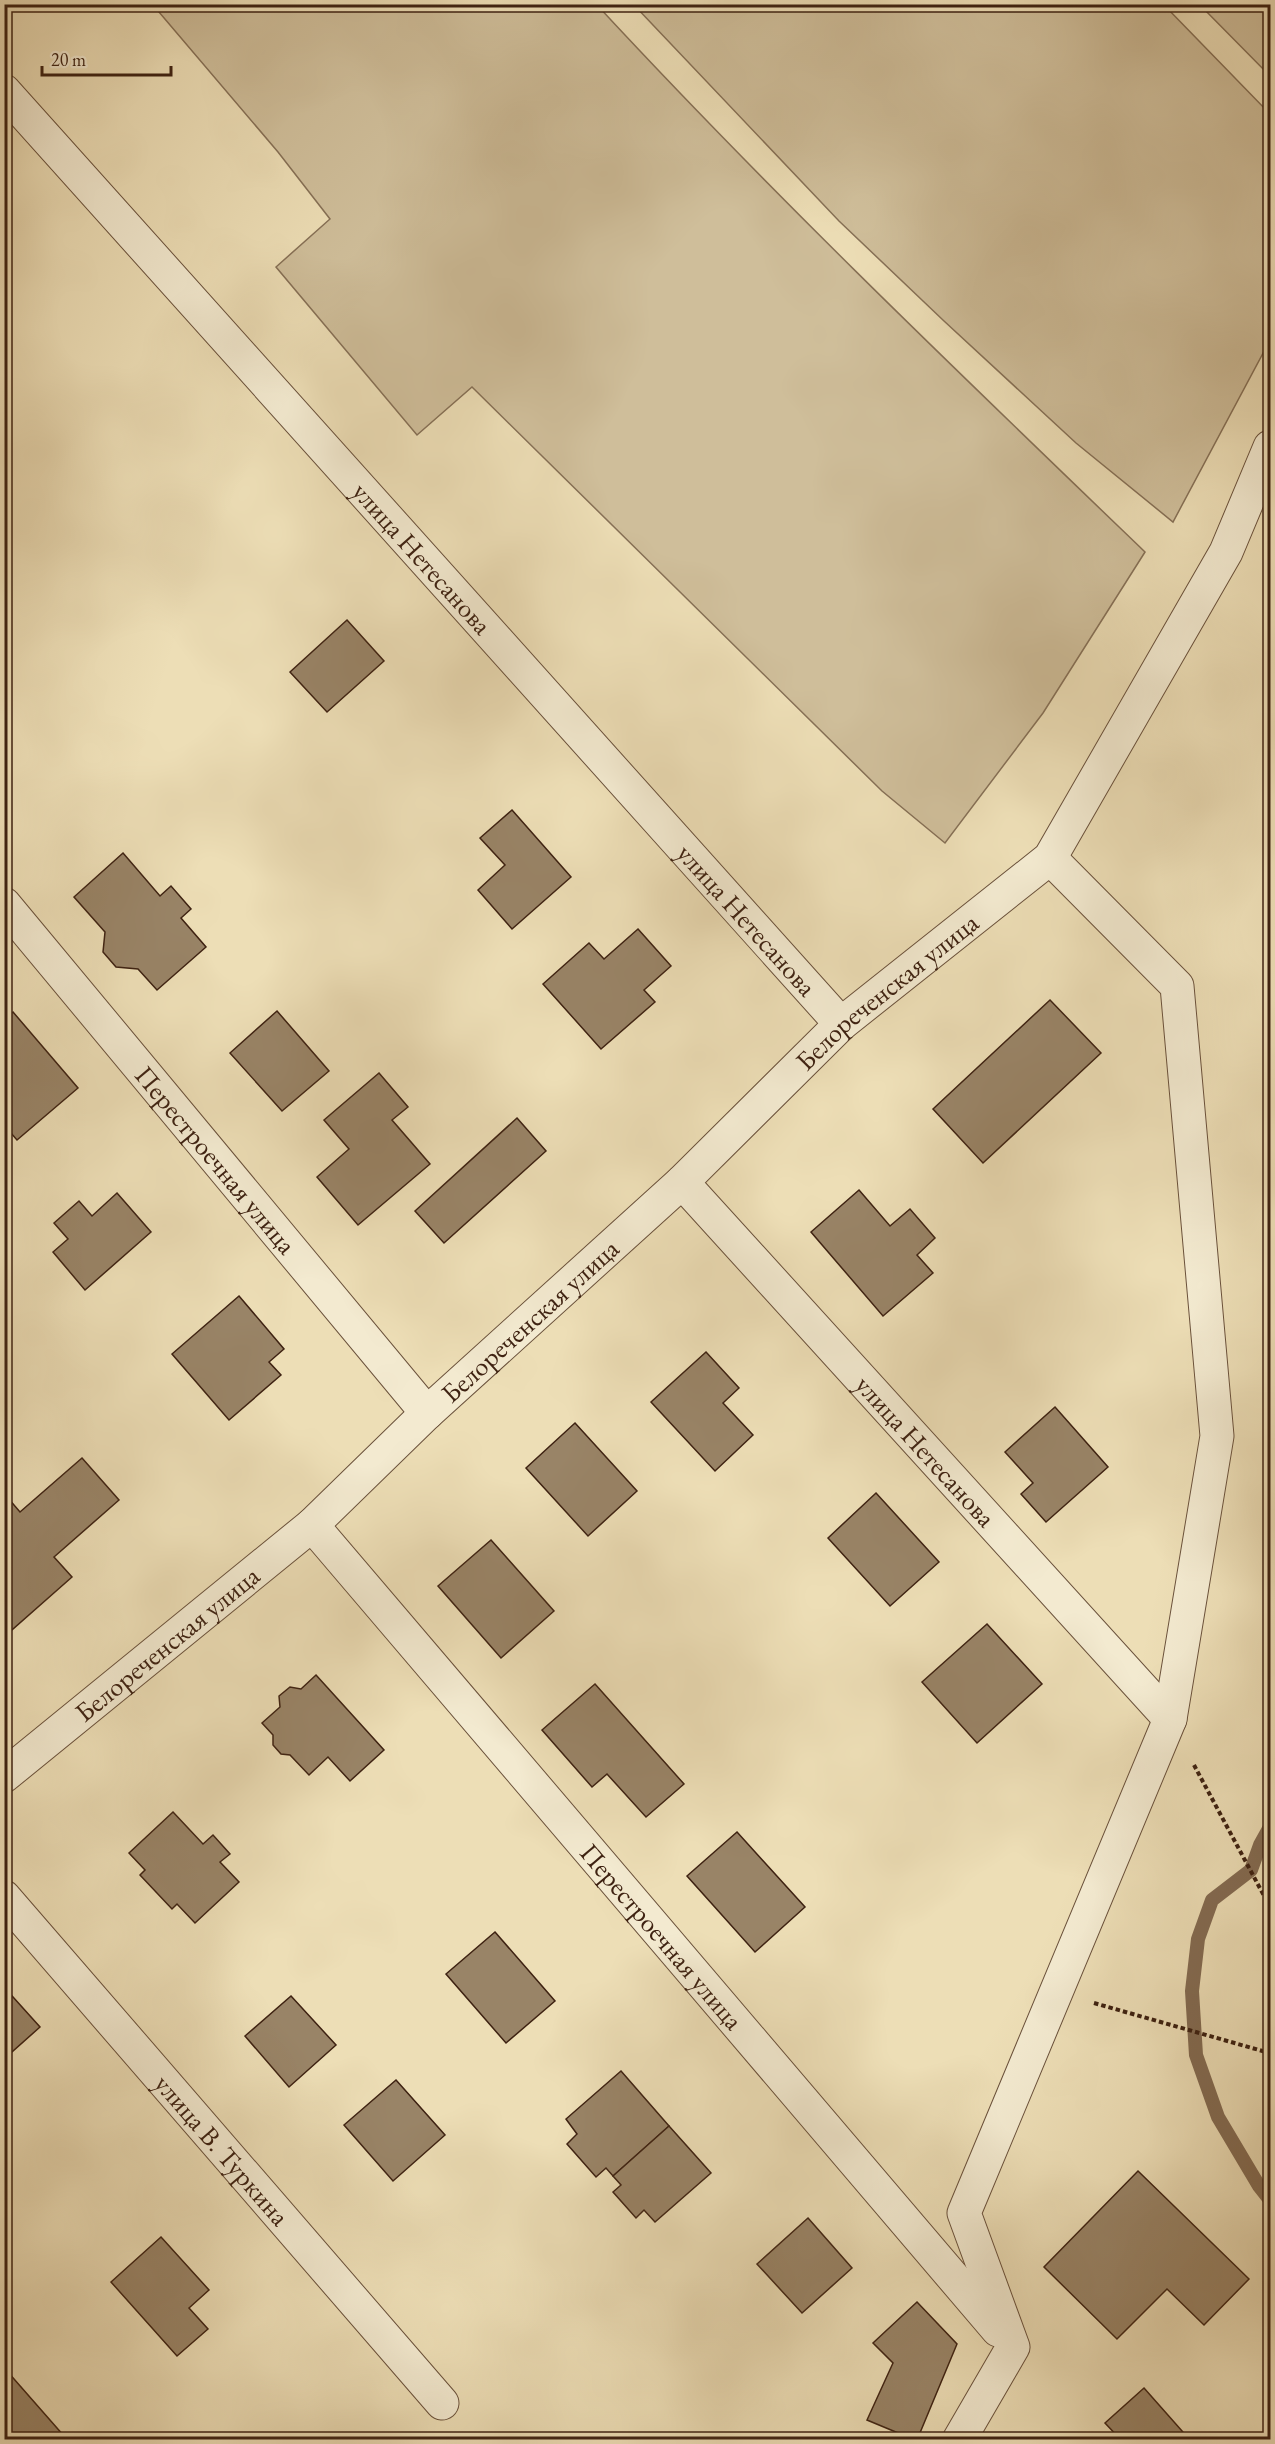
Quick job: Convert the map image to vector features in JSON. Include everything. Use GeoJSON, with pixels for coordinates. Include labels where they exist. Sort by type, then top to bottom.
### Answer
{"type":"FeatureCollection","features":[{"type":"Feature","properties":{"kind":"street","name":"улица Нетесанова"},"geometry":{"type":"LineString","coordinates":[[4,91],[841,1024]]}},
{"type":"Feature","properties":{"kind":"street"},"geometry":{"type":"LineString","coordinates":[[959,2439],[1013,2347],[964,2213],[1170,1719],[1216,1436],[1177,986],[1050,858],[1226,552],[1270,447]]}},
{"type":"Feature","properties":{"kind":"street","name":"Белореченская улица"},"geometry":{"type":"LineString","coordinates":[[8,1764],[312,1525],[427,1413],[682,1182],[841,1024],[1050,858]]}},
{"type":"Feature","properties":{"kind":"street","name":"Перестроечная улица"},"geometry":{"type":"LineString","coordinates":[[4,904],[427,1413]]}},
{"type":"Feature","properties":{"kind":"street","name":"улица Нетесанова"},"geometry":{"type":"LineString","coordinates":[[682,1182],[1170,1719]]}},
{"type":"Feature","properties":{"kind":"street","name":"Перестроечная улица"},"geometry":{"type":"LineString","coordinates":[[312,1525],[1013,2347]]}},
{"type":"Feature","properties":{"kind":"street","name":"улица В. Туркина"},"geometry":{"type":"LineString","coordinates":[[4,1897],[442,2403]]}},
{"type":"Feature","properties":{"kind":"path"},"geometry":{"type":"LineString","coordinates":[[1170,1719],[1270,1907]]}},
{"type":"Feature","properties":{"kind":"path"},"geometry":{"type":"LineString","coordinates":[[1056,1992],[1266,2052]]}},
{"type":"Feature","properties":{"kind":"path"},"geometry":{"type":"LineString","coordinates":[[1270,1994],[1266,2052],[1270,2065]]}},
{"type":"Feature","properties":{"kind":"shaded area"},"geometry":{"type":"Polygon","coordinates":[[[153,5],[597,5],[798,214],[1145,552],[1043,713],[945,843],[882,791],[472,387],[417,435],[276,267],[330,219],[278,152],[153,5]]]}},
{"type":"Feature","properties":{"kind":"shaded area"},"geometry":{"type":"Polygon","coordinates":[[[634,5],[1164,5],[1270,114],[1270,340],[1173,522],[1076,443],[839,221],[634,5]]]}},
{"type":"Feature","properties":{"kind":"shaded area"},"geometry":{"type":"Polygon","coordinates":[[[1200,5],[1270,5],[1270,76],[1200,5]]]}},
{"type":"Feature","properties":{"kind":"building"},"geometry":{"type":"Polygon","coordinates":[[[347,620],[384,661],[327,712],[290,672],[347,620]]]}},
{"type":"Feature","properties":{"kind":"building"},"geometry":{"type":"Polygon","coordinates":[[[512,810],[571,877],[512,929],[478,890],[505,865],[480,838],[512,810]]]}},
{"type":"Feature","properties":{"kind":"building"},"geometry":{"type":"Polygon","coordinates":[[[123,853],[160,896],[171,886],[191,909],[181,918],[206,947],[157,990],[138,969],[116,967],[103,952],[105,932],[74,897],[123,853]]]}},
{"type":"Feature","properties":{"kind":"building"},"geometry":{"type":"Polygon","coordinates":[[[638,929],[671,966],[644,990],[655,1002],[601,1049],[543,984],[589,943],[604,959],[638,929]]]}},
{"type":"Feature","properties":{"kind":"building"},"geometry":{"type":"Polygon","coordinates":[[[1050,1000],[1101,1053],[983,1163],[933,1109],[1050,1000]]]}},
{"type":"Feature","properties":{"kind":"building"},"geometry":{"type":"Polygon","coordinates":[[[277,1011],[329,1071],[282,1111],[230,1053],[277,1011]]]}},
{"type":"Feature","properties":{"kind":"building"},"geometry":{"type":"Polygon","coordinates":[[[13,1012],[78,1088],[17,1140],[4,1125],[4,1019],[13,1012]]]}},
{"type":"Feature","properties":{"kind":"building"},"geometry":{"type":"Polygon","coordinates":[[[379,1073],[408,1107],[392,1120],[430,1164],[358,1225],[317,1177],[349,1149],[324,1120],[379,1073]]]}},
{"type":"Feature","properties":{"kind":"building"},"geometry":{"type":"Polygon","coordinates":[[[517,1118],[546,1151],[444,1243],[415,1211],[517,1118]]]}},
{"type":"Feature","properties":{"kind":"building"},"geometry":{"type":"Polygon","coordinates":[[[859,1190],[890,1226],[910,1209],[935,1238],[917,1255],[933,1273],[883,1316],[811,1232],[859,1190]]]}},
{"type":"Feature","properties":{"kind":"building"},"geometry":{"type":"Polygon","coordinates":[[[117,1193],[151,1232],[85,1290],[53,1252],[68,1239],[54,1223],[79,1201],[92,1216],[117,1193]]]}},
{"type":"Feature","properties":{"kind":"building"},"geometry":{"type":"Polygon","coordinates":[[[239,1296],[284,1349],[269,1362],[281,1375],[229,1420],[172,1354],[239,1296]]]}},
{"type":"Feature","properties":{"kind":"building"},"geometry":{"type":"Polygon","coordinates":[[[706,1352],[739,1388],[723,1403],[753,1435],[715,1471],[651,1402],[706,1352]]]}},
{"type":"Feature","properties":{"kind":"building"},"geometry":{"type":"Polygon","coordinates":[[[1055,1407],[1108,1467],[1046,1522],[1021,1494],[1033,1483],[1005,1452],[1055,1407]]]}},
{"type":"Feature","properties":{"kind":"building"},"geometry":{"type":"Polygon","coordinates":[[[575,1423],[637,1491],[588,1536],[526,1468],[575,1423]]]}},
{"type":"Feature","properties":{"kind":"building"},"geometry":{"type":"Polygon","coordinates":[[[82,1458],[119,1500],[54,1557],[72,1577],[5,1636],[4,1501],[8,1498],[20,1512],[82,1458]]]}},
{"type":"Feature","properties":{"kind":"building"},"geometry":{"type":"Polygon","coordinates":[[[876,1493],[939,1562],[890,1606],[828,1538],[876,1493]]]}},
{"type":"Feature","properties":{"kind":"building"},"geometry":{"type":"Polygon","coordinates":[[[491,1540],[554,1611],[501,1658],[438,1586],[491,1540]]]}},
{"type":"Feature","properties":{"kind":"building"},"geometry":{"type":"Polygon","coordinates":[[[987,1624],[1042,1684],[977,1743],[922,1682],[987,1624]]]}},
{"type":"Feature","properties":{"kind":"building"},"geometry":{"type":"Polygon","coordinates":[[[316,1675],[384,1750],[350,1781],[328,1757],[309,1775],[290,1755],[281,1754],[273,1745],[273,1735],[262,1723],[280,1707],[279,1696],[290,1687],[301,1689],[316,1675]]]}},
{"type":"Feature","properties":{"kind":"building"},"geometry":{"type":"Polygon","coordinates":[[[595,1684],[684,1784],[646,1817],[607,1774],[592,1787],[542,1730],[595,1684]]]}},
{"type":"Feature","properties":{"kind":"building"},"geometry":{"type":"Polygon","coordinates":[[[173,1812],[203,1844],[213,1835],[230,1854],[220,1862],[239,1882],[195,1923],[177,1904],[172,1909],[140,1875],[145,1870],[129,1853],[173,1812]]]}},
{"type":"Feature","properties":{"kind":"building"},"geometry":{"type":"Polygon","coordinates":[[[737,1832],[805,1907],[755,1952],[687,1876],[737,1832]]]}},
{"type":"Feature","properties":{"kind":"building"},"geometry":{"type":"Polygon","coordinates":[[[495,1932],[555,2001],[506,2043],[446,1974],[495,1932]]]}},
{"type":"Feature","properties":{"kind":"building"},"geometry":{"type":"Polygon","coordinates":[[[4,1987],[40,2027],[4,2059],[4,1987]]]}},
{"type":"Feature","properties":{"kind":"building"},"geometry":{"type":"Polygon","coordinates":[[[291,1996],[336,2045],[289,2087],[245,2036],[291,1996]]]}},
{"type":"Feature","properties":{"kind":"building"},"geometry":{"type":"Polygon","coordinates":[[[621,2071],[669,2126],[613,2176],[606,2168],[596,2177],[567,2144],[577,2134],[566,2119],[621,2071]]]}},
{"type":"Feature","properties":{"kind":"building"},"geometry":{"type":"Polygon","coordinates":[[[396,2080],[445,2135],[393,2181],[344,2125],[396,2080]]]}},
{"type":"Feature","properties":{"kind":"building"},"geometry":{"type":"Polygon","coordinates":[[[669,2126],[711,2173],[655,2222],[644,2210],[636,2218],[613,2192],[621,2185],[613,2176],[669,2126]]]}},
{"type":"Feature","properties":{"kind":"building"},"geometry":{"type":"Polygon","coordinates":[[[1138,2171],[1249,2279],[1204,2325],[1167,2289],[1117,2339],[1044,2267],[1138,2171]]]}},
{"type":"Feature","properties":{"kind":"building"},"geometry":{"type":"Polygon","coordinates":[[[808,2218],[852,2268],[802,2313],[757,2264],[808,2218]]]}},
{"type":"Feature","properties":{"kind":"building"},"geometry":{"type":"Polygon","coordinates":[[[161,2237],[209,2290],[189,2308],[208,2329],[177,2356],[111,2282],[161,2237]]]}},
{"type":"Feature","properties":{"kind":"building"},"geometry":{"type":"Polygon","coordinates":[[[917,2302],[957,2344],[917,2440],[915,2440],[867,2420],[893,2363],[873,2343],[917,2302]]]}},
{"type":"Feature","properties":{"kind":"building"},"geometry":{"type":"Polygon","coordinates":[[[7,2371],[64,2436],[60,2440],[4,2440],[4,2374],[7,2371]]]}},
{"type":"Feature","properties":{"kind":"building"},"geometry":{"type":"Polygon","coordinates":[[[1144,2388],[1190,2440],[1121,2440],[1105,2423],[1144,2388]]]}},
{"type":"Feature","properties":{"kind":"waterway"},"geometry":{"type":"LineString","coordinates":[[1270,1827],[1260,1845],[1251,1870],[1212,1900],[1198,1939],[1192,1991],[1196,2055],[1218,2117],[1259,2186],[1270,2200]]}}]}
